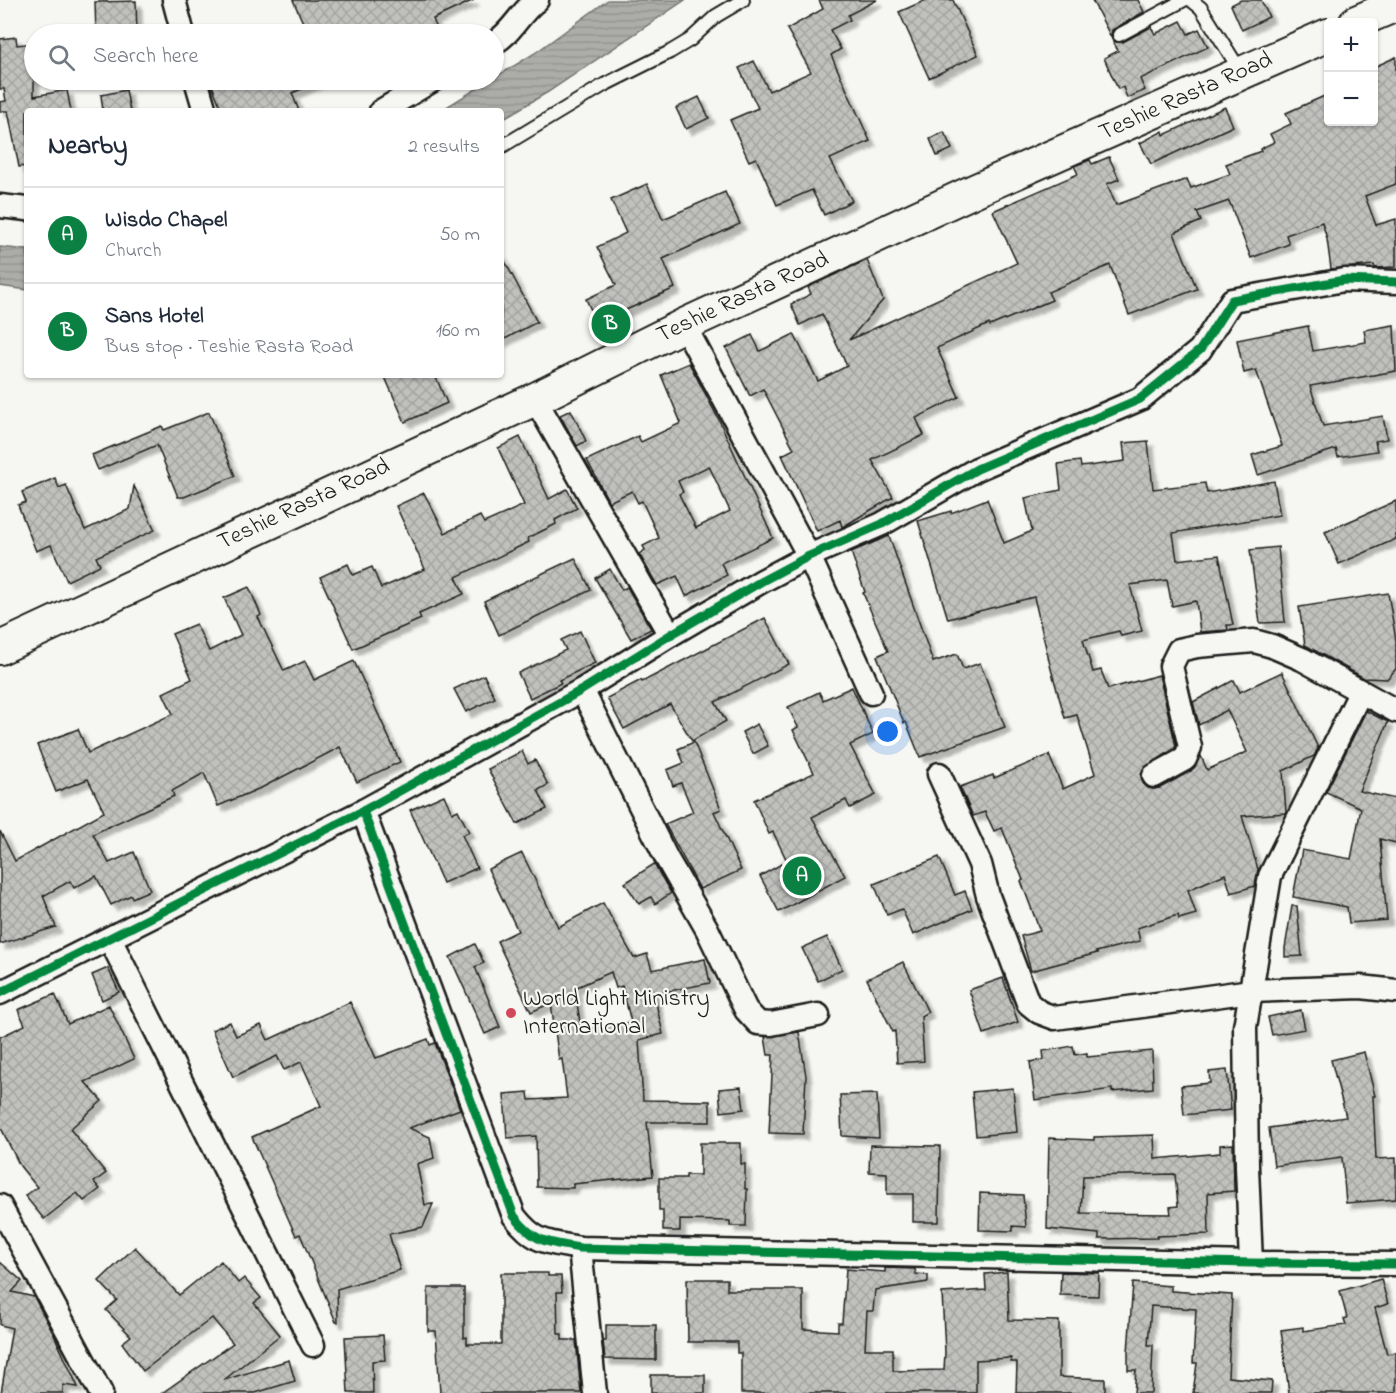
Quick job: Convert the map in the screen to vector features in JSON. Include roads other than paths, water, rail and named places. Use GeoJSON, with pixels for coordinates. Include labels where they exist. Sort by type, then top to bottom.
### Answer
{"type":"FeatureCollection","features":[{"type":"Feature","properties":{"kind":"main road"},"geometry":{"type":"LineString","coordinates":[[1365,18],[1396,5]]}},
{"type":"Feature","properties":{"kind":"main road","name":"Teshie Rasta Road"},"geometry":{"type":"LineString","coordinates":[[0,648],[535,399],[684,325],[976,189],[1324,36]]}},
{"type":"Feature","properties":{"kind":"street"},"geometry":{"type":"LineString","coordinates":[[174,0],[180,24]]}},
{"type":"Feature","properties":{"kind":"street"},"geometry":{"type":"LineString","coordinates":[[504,37],[530,2]]}},
{"type":"Feature","properties":{"kind":"street"},"geometry":{"type":"LineString","coordinates":[[199,90],[204,108]]}},
{"type":"Feature","properties":{"kind":"street"},"geometry":{"type":"LineString","coordinates":[[386,108],[416,90]]}},
{"type":"Feature","properties":{"kind":"street"},"geometry":{"type":"LineString","coordinates":[[0,206],[24,209]]}},
{"type":"Feature","properties":{"kind":"street"},"geometry":{"type":"LineString","coordinates":[[0,993],[363,811],[582,690],[670,635],[809,556],[882,524],[977,469],[1140,399],[1200,350],[1232,300],[1344,280],[1396,282]]}},
{"type":"Feature","properties":{"kind":"street"},"geometry":{"type":"LineString","coordinates":[[684,325],[809,556],[871,693]]}},
{"type":"Feature","properties":{"kind":"street"},"geometry":{"type":"LineString","coordinates":[[535,399],[670,635]]}},
{"type":"Feature","properties":{"kind":"street"},"geometry":{"type":"LineString","coordinates":[[1154,776],[1185,759],[1190,747],[1171,666],[1179,650],[1197,646],[1254,641],[1272,646],[1302,659],[1396,711]]}},
{"type":"Feature","properties":{"kind":"street"},"geometry":{"type":"LineString","coordinates":[[582,690],[667,859],[707,929],[746,1010],[758,1023],[771,1024],[818,1015]]}},
{"type":"Feature","properties":{"kind":"street"},"geometry":{"type":"LineString","coordinates":[[1251,1263],[1245,1027],[1270,876],[1360,693]]}},
{"type":"Feature","properties":{"kind":"street"},"geometry":{"type":"LineString","coordinates":[[939,774],[980,864],[988,896],[1029,1003],[1039,1012],[1055,1017],[1251,991],[1361,987],[1396,992]]}},
{"type":"Feature","properties":{"kind":"street"},"geometry":{"type":"LineString","coordinates":[[363,811],[514,1216],[526,1232],[544,1242],[580,1248],[1251,1263],[1396,1264]]}},
{"type":"Feature","properties":{"kind":"street"},"geometry":{"type":"LineString","coordinates":[[110,939],[313,1345]]}},
{"type":"Feature","properties":{"kind":"street"},"geometry":{"type":"LineString","coordinates":[[0,1206],[101,1393]]}},
{"type":"Feature","properties":{"kind":"street"},"geometry":{"type":"LineString","coordinates":[[580,1248],[595,1393]]}},
{"type":"Feature","properties":{"kind":"lane"},"geometry":{"type":"LineString","coordinates":[[504,145],[604,85],[690,40],[716,16],[743,0]]}},
{"type":"Feature","properties":{"kind":"lane"},"geometry":{"type":"LineString","coordinates":[[1119,35],[1184,0]]}},
{"type":"Feature","properties":{"kind":"lane"},"geometry":{"type":"LineString","coordinates":[[1191,0],[1201,8],[1242,73]]}},
{"type":"Feature","properties":{"kind":"place","name":"Sans Hotel"},"geometry":{"type":"Point","coordinates":[611,324]}},
{"type":"Feature","properties":{"kind":"place","name":"Wisdo Chapel"},"geometry":{"type":"Point","coordinates":[802,876]}},
{"type":"Feature","properties":{"kind":"place","name":"World Light Ministry International"},"geometry":{"type":"Point","coordinates":[511,1013]}}]}
